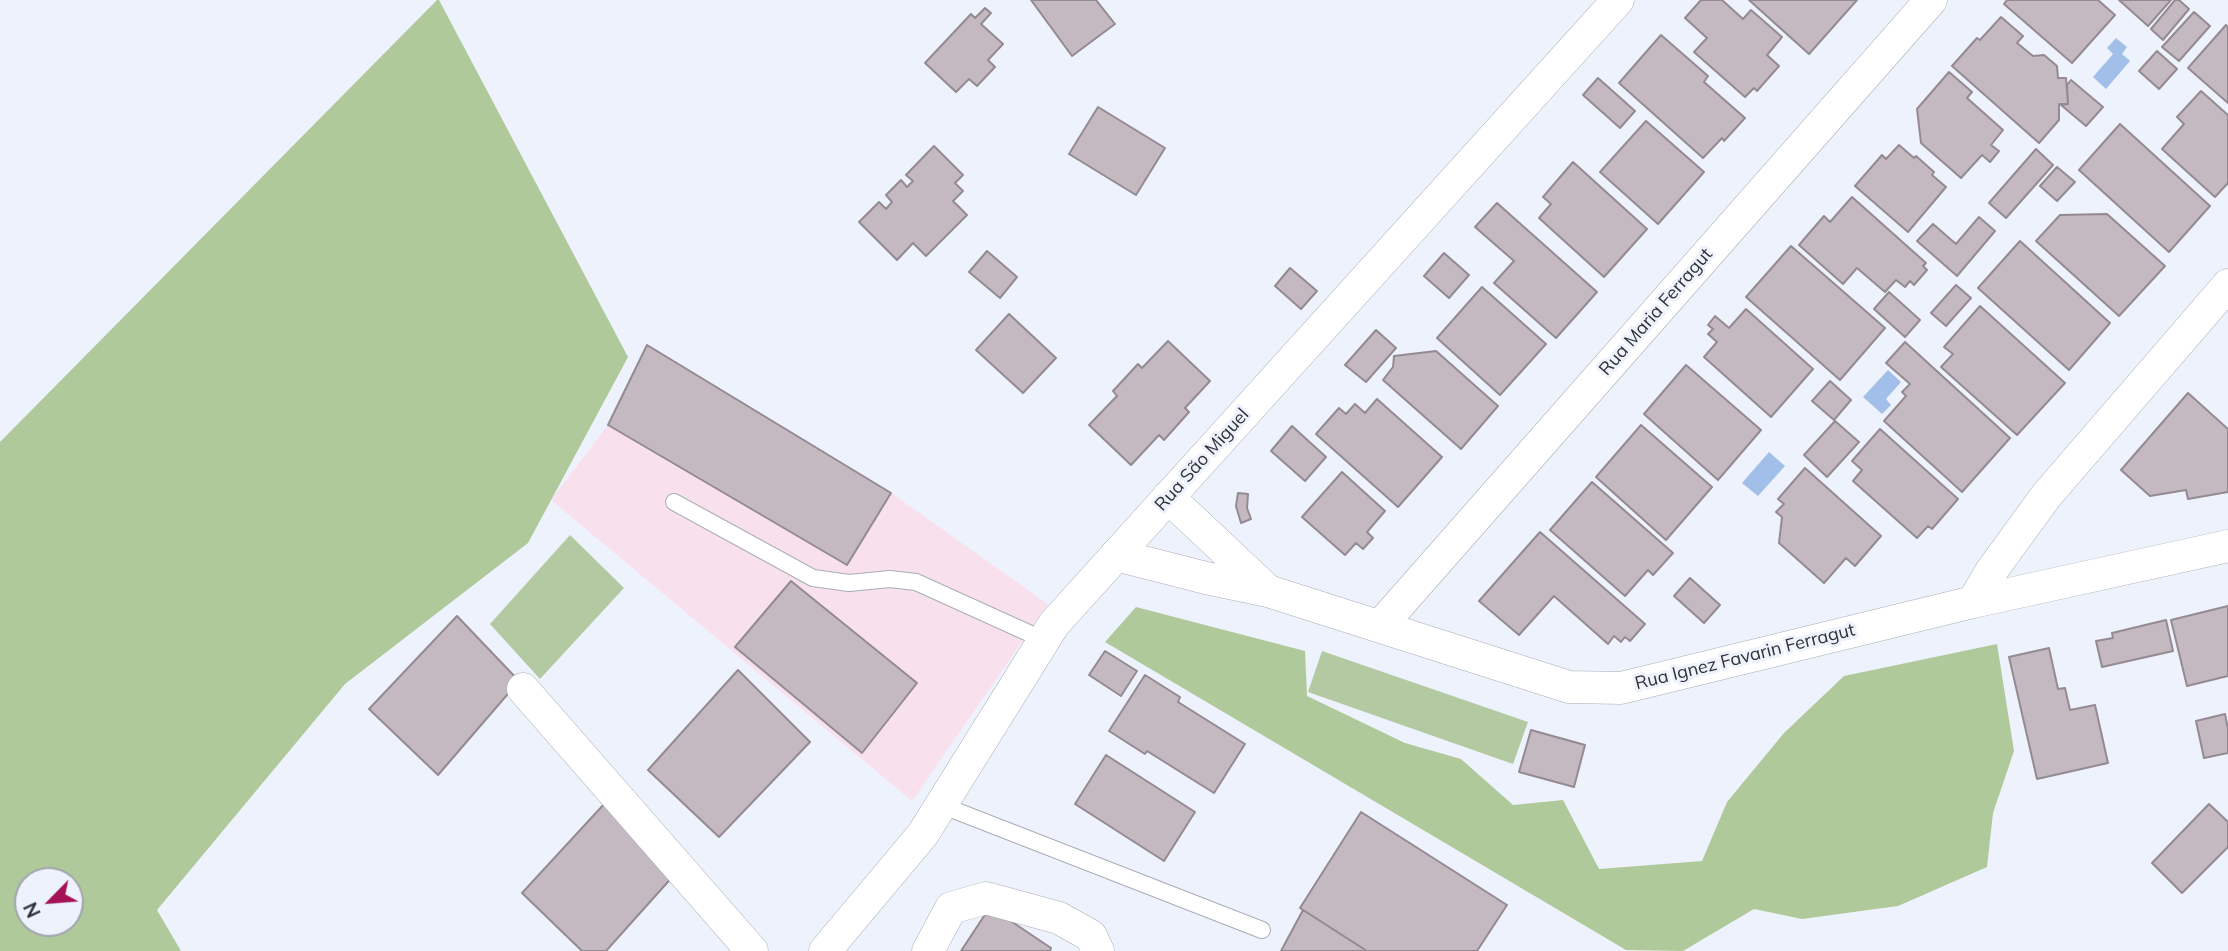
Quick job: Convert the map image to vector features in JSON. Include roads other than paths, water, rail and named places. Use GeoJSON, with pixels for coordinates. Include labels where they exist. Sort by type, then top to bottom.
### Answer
{"type":"FeatureCollection","features":[{"type":"Feature","properties":{"kind":"street","name":"Rua São Miguel"},"geometry":{"type":"LineString","coordinates":[[825,951],[923,834],[1054,624],[1619,0]]}},
{"type":"Feature","properties":{"kind":"street","name":"Rua Maria Ferragut"},"geometry":{"type":"LineString","coordinates":[[1381,625],[1931,0]]}},
{"type":"Feature","properties":{"kind":"street"},"geometry":{"type":"LineString","coordinates":[[1973,602],[1990,573],[2046,496],[2228,285]]}},
{"type":"Feature","properties":{"kind":"street","name":"Rua Ignez Favarin Ferragut"},"geometry":{"type":"LineString","coordinates":[[1168,497],[1268,591]]}},
{"type":"Feature","properties":{"kind":"street","name":"Rua Ignez Favarin Ferragut"},"geometry":{"type":"LineString","coordinates":[[1116,555],[1268,591],[1569,687],[1621,688],[1973,602],[2228,546]]}},
{"type":"Feature","properties":{"kind":"street"},"geometry":{"type":"LineString","coordinates":[[523,689],[752,951]]}},
{"type":"Feature","properties":{"kind":"street"},"geometry":{"type":"LineString","coordinates":[[928,951],[951,908],[986,898],[1059,918],[1091,936],[1098,951]]}},
{"type":"Feature","properties":{"kind":"lane"},"geometry":{"type":"LineString","coordinates":[[674,502],[813,578],[849,583],[890,579],[916,582],[1044,640]]}},
{"type":"Feature","properties":{"kind":"lane"},"geometry":{"type":"LineString","coordinates":[[941,805],[1262,930]]}},
{"type":"Feature","properties":{"kind":"water"},"geometry":{"type":"Polygon","coordinates":[[[2116,38],[2127,47],[2122,54],[2130,61],[2106,89],[2093,77],[2113,54],[2107,48],[2116,38]]]}},
{"type":"Feature","properties":{"kind":"water"},"geometry":{"type":"Polygon","coordinates":[[[1888,370],[1901,382],[1886,399],[1891,405],[1882,414],[1863,397],[1888,370]]]}},
{"type":"Feature","properties":{"kind":"water"},"geometry":{"type":"Polygon","coordinates":[[[1769,452],[1785,466],[1758,496],[1742,483],[1769,452]]]}}]}
